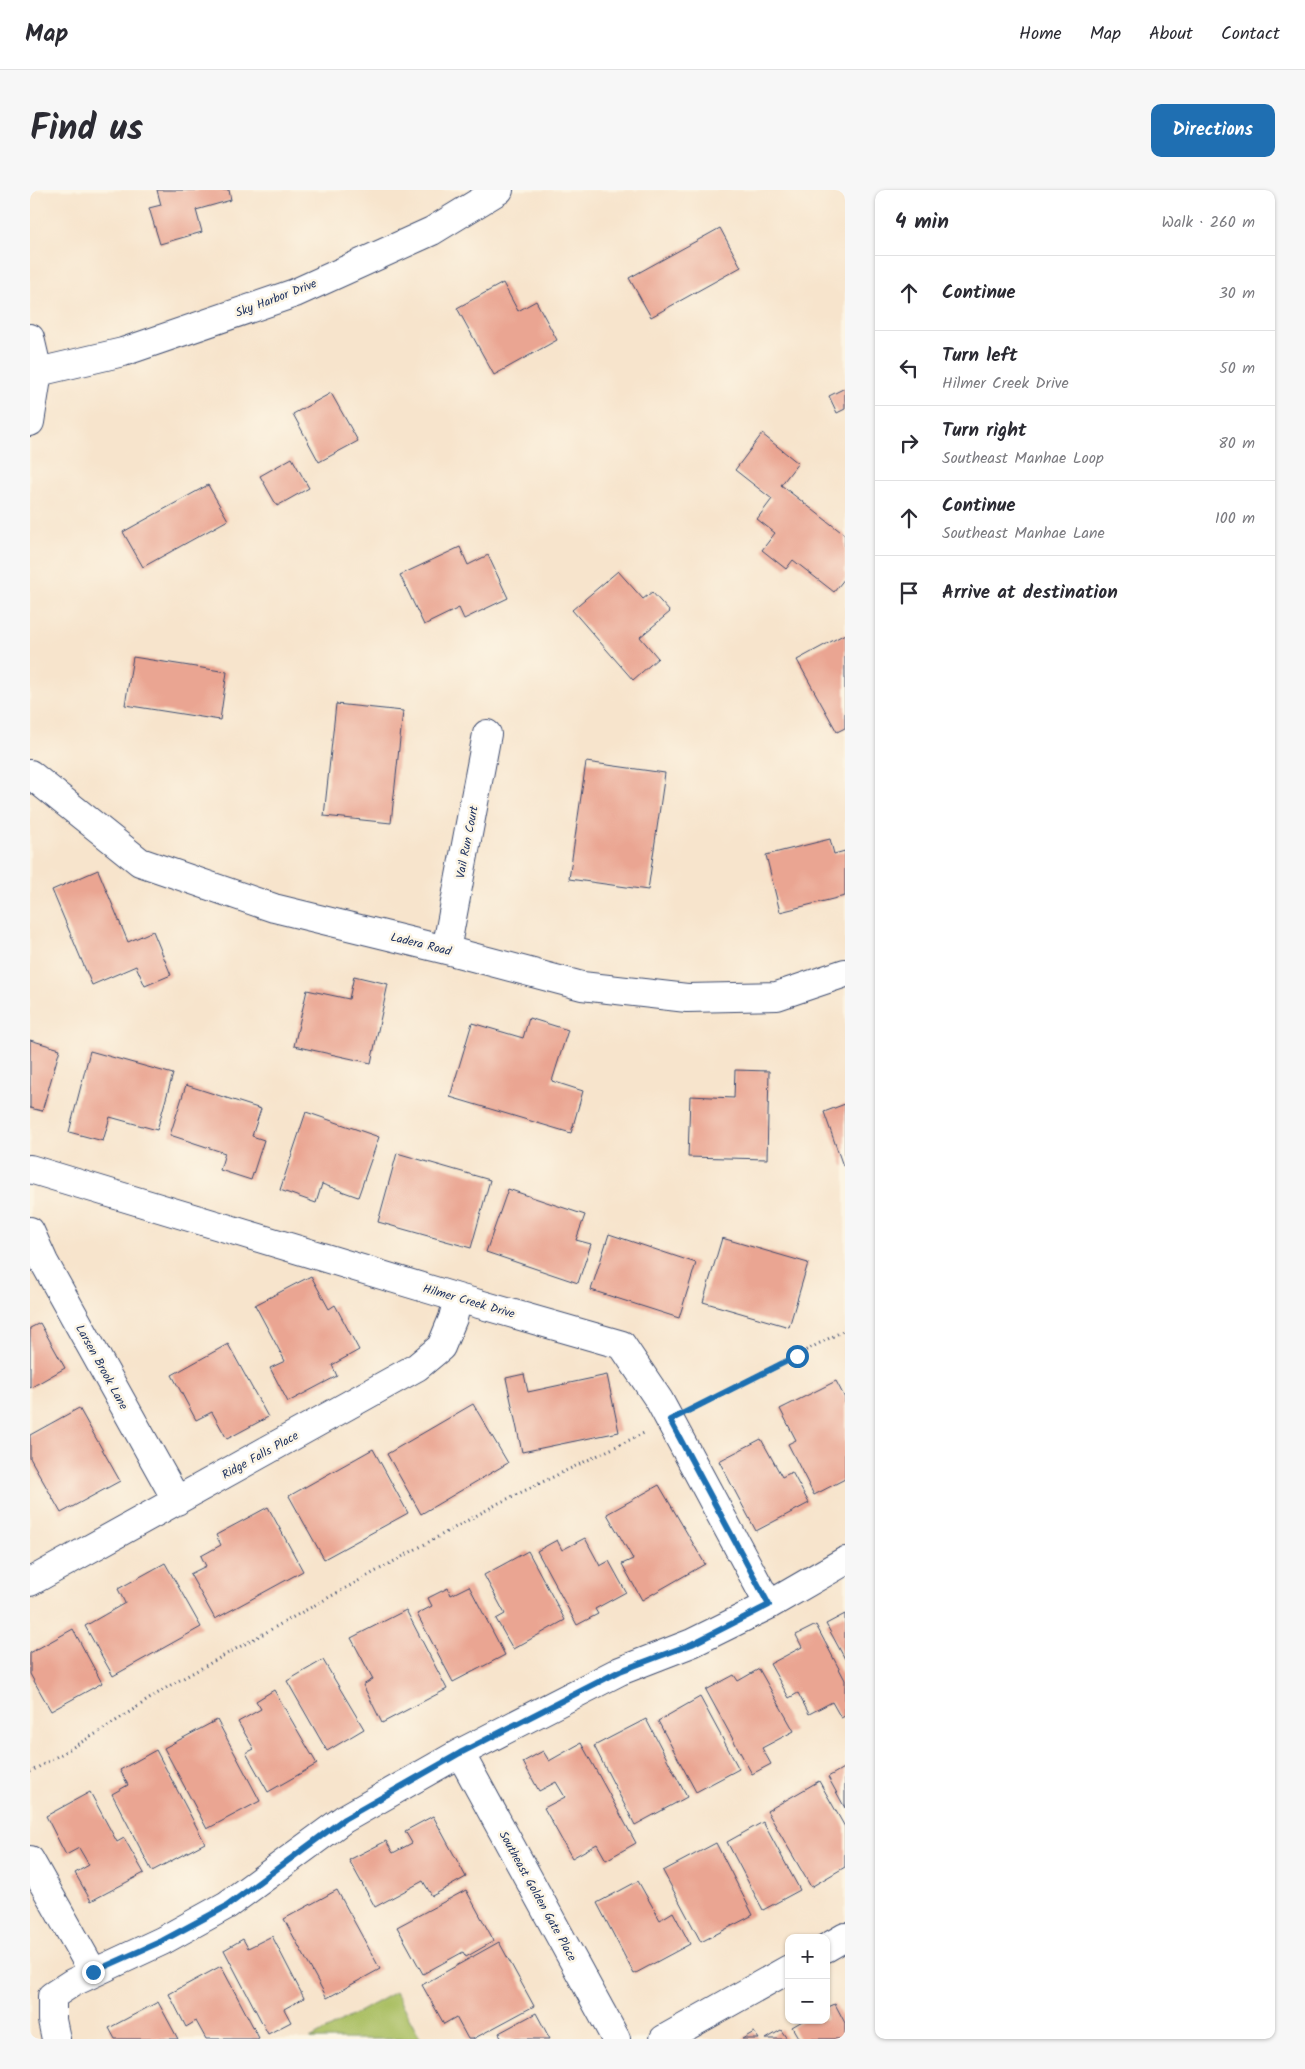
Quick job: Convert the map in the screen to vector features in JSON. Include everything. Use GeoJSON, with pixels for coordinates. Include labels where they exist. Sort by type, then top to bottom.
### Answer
{"type":"FeatureCollection","features":[{"type":"Feature","properties":{"kind":"street","name":"Sky Harbor Drive"},"geometry":{"type":"LineString","coordinates":[[38,372],[123,352],[295,293],[432,231],[499,190]]}},
{"type":"Feature","properties":{"kind":"street"},"geometry":{"type":"LineString","coordinates":[[30,338],[38,372],[30,422]]}},
{"type":"Feature","properties":{"kind":"street","name":"Vail Run Court"},"geometry":{"type":"LineString","coordinates":[[446,950],[487,734]]}},
{"type":"Feature","properties":{"kind":"street","name":"Ladera Road"},"geometry":{"type":"LineString","coordinates":[[30,774],[140,862],[274,908],[446,950],[582,986],[687,998],[777,996],[845,973]]}},
{"type":"Feature","properties":{"kind":"street","name":"Hilmer Creek Drive"},"geometry":{"type":"LineString","coordinates":[[30,1170],[622,1345],[670,1420],[769,1605]]}},
{"type":"Feature","properties":{"kind":"street","name":"Larsen Brook Lane"},"geometry":{"type":"LineString","coordinates":[[30,1231],[44,1262],[177,1501]]}},
{"type":"Feature","properties":{"kind":"street","name":"Ridge Falls Place"},"geometry":{"type":"LineString","coordinates":[[30,1582],[417,1367],[440,1347],[453,1318],[458,1298]]}},
{"type":"Feature","properties":{"kind":"street"},"geometry":{"type":"LineString","coordinates":[[56,2039],[52,2020],[52,1996],[72,1983],[162,1941],[227,1906],[344,1819],[460,1753],[620,1671],[692,1644],[769,1605],[845,1561]]}},
{"type":"Feature","properties":{"kind":"street","name":"Southeast Golden Gate Place"},"geometry":{"type":"LineString","coordinates":[[460,1753],[616,2039]]}},
{"type":"Feature","properties":{"kind":"street"},"geometry":{"type":"LineString","coordinates":[[30,1860],[93,1972]]}},
{"type":"Feature","properties":{"kind":"street"},"geometry":{"type":"LineString","coordinates":[[830,1946],[845,1938]]}},
{"type":"Feature","properties":{"kind":"street"},"geometry":{"type":"LineString","coordinates":[[664,2039],[785,1971]]}},
{"type":"Feature","properties":{"kind":"path"},"geometry":{"type":"LineString","coordinates":[[30,1772],[99,1732],[169,1686],[463,1522],[670,1420],[845,1330]]}},
{"type":"Feature","properties":{"kind":"green space"},"geometry":{"type":"Polygon","coordinates":[[[395,1992],[421,2039],[310,2039],[395,1992]]]}},
{"type":"Feature","properties":{"kind":"building"},"geometry":{"type":"Polygon","coordinates":[[[157,190],[229,190],[231,200],[196,210],[202,232],[160,244],[149,208],[161,205],[157,190]]]}},
{"type":"Feature","properties":{"kind":"building"},"geometry":{"type":"Polygon","coordinates":[[[720,228],[741,267],[651,317],[629,278],[720,228]]]}},
{"type":"Feature","properties":{"kind":"building"},"geometry":{"type":"Polygon","coordinates":[[[503,283],[518,311],[536,301],[557,340],[494,375],[457,308],[503,283]]]}},
{"type":"Feature","properties":{"kind":"building"},"geometry":{"type":"Polygon","coordinates":[[[845,388],[845,409],[837,413],[829,396],[845,388]]]}},
{"type":"Feature","properties":{"kind":"building"},"geometry":{"type":"Polygon","coordinates":[[[331,393],[358,441],[319,462],[293,414],[331,393]]]}},
{"type":"Feature","properties":{"kind":"building"},"geometry":{"type":"Polygon","coordinates":[[[762,434],[798,463],[781,485],[845,535],[845,578],[834,592],[793,560],[786,569],[762,550],[775,533],[757,519],[772,499],[735,470],[762,434]]]}},
{"type":"Feature","properties":{"kind":"building"},"geometry":{"type":"Polygon","coordinates":[[[292,458],[309,488],[277,506],[260,476],[292,458]]]}},
{"type":"Feature","properties":{"kind":"building"},"geometry":{"type":"Polygon","coordinates":[[[208,485],[228,520],[143,567],[123,532],[208,485]]]}},
{"type":"Feature","properties":{"kind":"building"},"geometry":{"type":"Polygon","coordinates":[[[460,547],[468,565],[488,555],[508,598],[464,619],[459,608],[424,625],[400,575],[460,547]]]}},
{"type":"Feature","properties":{"kind":"building"},"geometry":{"type":"Polygon","coordinates":[[[618,571],[643,599],[652,592],[670,612],[640,637],[658,658],[633,680],[572,610],[618,571]]]}},
{"type":"Feature","properties":{"kind":"building"},"geometry":{"type":"Polygon","coordinates":[[[845,634],[845,728],[837,732],[797,660],[845,634]]]}},
{"type":"Feature","properties":{"kind":"building"},"geometry":{"type":"Polygon","coordinates":[[[133,657],[227,672],[220,720],[125,705],[133,657]]]}},
{"type":"Feature","properties":{"kind":"building"},"geometry":{"type":"Polygon","coordinates":[[[336,704],[403,711],[391,823],[324,816],[336,704]]]}},
{"type":"Feature","properties":{"kind":"building"},"geometry":{"type":"Polygon","coordinates":[[[586,762],[665,773],[648,890],[569,879],[586,762]]]}},
{"type":"Feature","properties":{"kind":"building"},"geometry":{"type":"Polygon","coordinates":[[[830,839],[834,854],[845,851],[845,896],[780,912],[766,855],[830,839]]]}},
{"type":"Feature","properties":{"kind":"building"},"geometry":{"type":"Polygon","coordinates":[[[98,870],[128,942],[153,931],[171,975],[145,986],[136,966],[92,985],[52,890],[98,870]]]}},
{"type":"Feature","properties":{"kind":"building"},"geometry":{"type":"Polygon","coordinates":[[[354,976],[388,984],[371,1063],[294,1046],[307,990],[349,999],[354,976]]]}},
{"type":"Feature","properties":{"kind":"building"},"geometry":{"type":"Polygon","coordinates":[[[529,1018],[568,1030],[552,1081],[583,1091],[571,1133],[450,1097],[472,1023],[523,1038],[529,1018]]]}},
{"type":"Feature","properties":{"kind":"building"},"geometry":{"type":"Polygon","coordinates":[[[30,1040],[60,1049],[42,1111],[30,1108],[30,1040]]]}},
{"type":"Feature","properties":{"kind":"building"},"geometry":{"type":"Polygon","coordinates":[[[90,1051],[173,1074],[157,1130],[110,1117],[103,1141],[69,1132],[90,1051]]]}},
{"type":"Feature","properties":{"kind":"building"},"geometry":{"type":"Polygon","coordinates":[[[735,1070],[769,1071],[767,1159],[688,1157],[690,1096],[734,1098],[735,1070]]]}},
{"type":"Feature","properties":{"kind":"building"},"geometry":{"type":"Polygon","coordinates":[[[186,1085],[261,1109],[252,1136],[264,1140],[251,1180],[220,1170],[225,1153],[170,1135],[186,1085]]]}},
{"type":"Feature","properties":{"kind":"building"},"geometry":{"type":"Polygon","coordinates":[[[845,1104],[845,1166],[843,1166],[824,1112],[845,1104]]]}},
{"type":"Feature","properties":{"kind":"building"},"geometry":{"type":"Polygon","coordinates":[[[306,1112],[379,1137],[358,1197],[322,1184],[316,1203],[280,1190],[306,1112]]]}},
{"type":"Feature","properties":{"kind":"building"},"geometry":{"type":"Polygon","coordinates":[[[397,1153],[490,1180],[471,1248],[378,1222],[397,1153]]]}},
{"type":"Feature","properties":{"kind":"building"},"geometry":{"type":"Polygon","coordinates":[[[508,1189],[585,1215],[576,1240],[591,1244],[578,1283],[486,1252],[508,1189]]]}},
{"type":"Feature","properties":{"kind":"building"},"geometry":{"type":"Polygon","coordinates":[[[609,1234],[696,1263],[679,1318],[591,1290],[609,1234]]]}},
{"type":"Feature","properties":{"kind":"building"},"geometry":{"type":"Polygon","coordinates":[[[722,1238],[808,1263],[789,1327],[703,1302],[722,1238]]]}},
{"type":"Feature","properties":{"kind":"building"},"geometry":{"type":"Polygon","coordinates":[[[311,1276],[329,1309],[335,1305],[359,1350],[332,1365],[337,1376],[288,1402],[270,1368],[285,1361],[255,1305],[311,1276]]]}},
{"type":"Feature","properties":{"kind":"building"},"geometry":{"type":"Polygon","coordinates":[[[40,1323],[65,1368],[30,1388],[30,1328],[40,1323]]]}},
{"type":"Feature","properties":{"kind":"building"},"geometry":{"type":"Polygon","coordinates":[[[228,1344],[268,1417],[227,1439],[212,1412],[196,1420],[172,1375],[228,1344]]]}},
{"type":"Feature","properties":{"kind":"building"},"geometry":{"type":"Polygon","coordinates":[[[524,1374],[528,1392],[607,1375],[619,1432],[522,1452],[506,1378],[524,1374]]]}},
{"type":"Feature","properties":{"kind":"building"},"geometry":{"type":"Polygon","coordinates":[[[836,1381],[845,1398],[845,1479],[814,1495],[788,1444],[796,1440],[780,1409],[836,1381]]]}},
{"type":"Feature","properties":{"kind":"building"},"geometry":{"type":"Polygon","coordinates":[[[473,1404],[508,1463],[421,1514],[387,1454],[473,1404]]]}},
{"type":"Feature","properties":{"kind":"building"},"geometry":{"type":"Polygon","coordinates":[[[79,1408],[120,1481],[61,1513],[30,1458],[30,1435],[79,1408]]]}},
{"type":"Feature","properties":{"kind":"building"},"geometry":{"type":"Polygon","coordinates":[[[761,1439],[782,1477],[792,1472],[809,1503],[756,1531],[719,1461],[761,1439]]]}},
{"type":"Feature","properties":{"kind":"building"},"geometry":{"type":"Polygon","coordinates":[[[373,1449],[408,1513],[324,1559],[289,1496],[373,1449]]]}},
{"type":"Feature","properties":{"kind":"building"},"geometry":{"type":"Polygon","coordinates":[[[659,1485],[705,1564],[642,1600],[622,1564],[633,1559],[607,1514],[659,1485]]]}},
{"type":"Feature","properties":{"kind":"building"},"geometry":{"type":"Polygon","coordinates":[[[268,1507],[303,1571],[215,1619],[190,1574],[206,1566],[201,1556],[221,1545],[216,1535],[268,1507]]]}},
{"type":"Feature","properties":{"kind":"building"},"geometry":{"type":"Polygon","coordinates":[[[585,1538],[600,1566],[609,1561],[626,1592],[595,1609],[598,1614],[577,1625],[537,1551],[557,1540],[562,1550],[585,1538]]]}},
{"type":"Feature","properties":{"kind":"building"},"geometry":{"type":"Polygon","coordinates":[[[528,1551],[565,1620],[513,1649],[496,1619],[505,1614],[484,1575],[528,1551]]]}},
{"type":"Feature","properties":{"kind":"building"},"geometry":{"type":"Polygon","coordinates":[[[165,1563],[201,1627],[113,1676],[85,1626],[125,1603],[118,1589],[165,1563]]]}},
{"type":"Feature","properties":{"kind":"building"},"geometry":{"type":"Polygon","coordinates":[[[469,1586],[505,1655],[453,1682],[417,1614],[432,1606],[428,1598],[448,1588],[451,1595],[469,1586]]]}},
{"type":"Feature","properties":{"kind":"building"},"geometry":{"type":"Polygon","coordinates":[[[406,1610],[447,1689],[382,1723],[363,1685],[373,1679],[351,1638],[406,1610]]]}},
{"type":"Feature","properties":{"kind":"building"},"geometry":{"type":"Polygon","coordinates":[[[845,1614],[845,1659],[826,1624],[845,1614]]]}},
{"type":"Feature","properties":{"kind":"building"},"geometry":{"type":"Polygon","coordinates":[[[816,1625],[845,1680],[845,1716],[841,1718],[832,1702],[809,1714],[798,1693],[789,1698],[770,1664],[802,1647],[796,1635],[816,1625]]]}},
{"type":"Feature","properties":{"kind":"building"},"geometry":{"type":"Polygon","coordinates":[[[73,1629],[102,1683],[51,1711],[30,1674],[30,1653],[73,1629]]]}},
{"type":"Feature","properties":{"kind":"building"},"geometry":{"type":"Polygon","coordinates":[[[323,1660],[364,1729],[327,1751],[287,1681],[323,1660]]]}},
{"type":"Feature","properties":{"kind":"building"},"geometry":{"type":"Polygon","coordinates":[[[759,1669],[794,1731],[762,1748],[771,1764],[752,1774],[706,1690],[734,1675],[738,1681],[759,1669]]]}},
{"type":"Feature","properties":{"kind":"building"},"geometry":{"type":"Polygon","coordinates":[[[274,1690],[317,1764],[268,1792],[246,1753],[254,1749],[238,1722],[261,1709],[256,1701],[274,1690]]]}},
{"type":"Feature","properties":{"kind":"building"},"geometry":{"type":"Polygon","coordinates":[[[700,1697],[739,1769],[696,1792],[658,1721],[700,1697]]]}},
{"type":"Feature","properties":{"kind":"building"},"geometry":{"type":"Polygon","coordinates":[[[646,1719],[687,1797],[635,1825],[594,1746],[646,1719]]]}},
{"type":"Feature","properties":{"kind":"building"},"geometry":{"type":"Polygon","coordinates":[[[217,1720],[260,1801],[207,1829],[164,1748],[217,1720]]]}},
{"type":"Feature","properties":{"kind":"building"},"geometry":{"type":"Polygon","coordinates":[[[581,1743],[636,1843],[606,1860],[597,1844],[572,1858],[544,1808],[565,1797],[556,1782],[539,1791],[523,1762],[543,1751],[549,1761],[581,1743]]]}},
{"type":"Feature","properties":{"kind":"building"},"geometry":{"type":"Polygon","coordinates":[[[156,1750],[205,1843],[152,1871],[112,1794],[128,1785],[120,1770],[156,1750]]]}},
{"type":"Feature","properties":{"kind":"building"},"geometry":{"type":"Polygon","coordinates":[[[845,1767],[845,1808],[828,1777],[845,1767]]]}},
{"type":"Feature","properties":{"kind":"building"},"geometry":{"type":"Polygon","coordinates":[[[819,1781],[845,1827],[845,1867],[811,1887],[767,1811],[819,1781]]]}},
{"type":"Feature","properties":{"kind":"building"},"geometry":{"type":"Polygon","coordinates":[[[90,1792],[117,1842],[124,1838],[144,1873],[91,1901],[75,1873],[89,1865],[79,1848],[66,1855],[46,1816],[90,1792]]]}},
{"type":"Feature","properties":{"kind":"building"},"geometry":{"type":"Polygon","coordinates":[[[433,1816],[466,1877],[432,1896],[423,1881],[375,1907],[349,1860],[386,1841],[393,1853],[412,1843],[405,1831],[433,1816]]]}},
{"type":"Feature","properties":{"kind":"building"},"geometry":{"type":"Polygon","coordinates":[[[763,1822],[800,1890],[763,1910],[727,1842],[763,1822]]]}},
{"type":"Feature","properties":{"kind":"building"},"geometry":{"type":"Polygon","coordinates":[[[716,1843],[753,1915],[701,1942],[663,1871],[716,1843]]]}},
{"type":"Feature","properties":{"kind":"building"},"geometry":{"type":"Polygon","coordinates":[[[638,1881],[660,1920],[673,1912],[690,1944],[634,1974],[597,1903],[638,1881]]]}},
{"type":"Feature","properties":{"kind":"building"},"geometry":{"type":"Polygon","coordinates":[[[337,1890],[380,1969],[327,1998],[284,1919],[337,1890]]]}},
{"type":"Feature","properties":{"kind":"building"},"geometry":{"type":"Polygon","coordinates":[[[466,1890],[494,1941],[466,1957],[463,1952],[423,1974],[397,1927],[466,1890]]]}},
{"type":"Feature","properties":{"kind":"building"},"geometry":{"type":"Polygon","coordinates":[[[272,1936],[304,1998],[284,2009],[291,2022],[268,2034],[224,1950],[243,1939],[248,1948],[272,1936]]]}},
{"type":"Feature","properties":{"kind":"building"},"geometry":{"type":"Polygon","coordinates":[[[499,1942],[534,2006],[473,2039],[468,2039],[456,2017],[444,2024],[422,1985],[499,1942]]]}},
{"type":"Feature","properties":{"kind":"building"},"geometry":{"type":"Polygon","coordinates":[[[221,1966],[259,2038],[206,2039],[196,2021],[186,2027],[169,1994],[221,1966]]]}},
{"type":"Feature","properties":{"kind":"building"},"geometry":{"type":"Polygon","coordinates":[[[158,2002],[178,2039],[115,2039],[109,2028],[158,2002]]]}},
{"type":"Feature","properties":{"kind":"building"},"geometry":{"type":"Polygon","coordinates":[[[835,2004],[845,2023],[845,2039],[799,2039],[792,2027],[797,2024],[830,2024],[830,2006],[835,2004]]]}},
{"type":"Feature","properties":{"kind":"building"},"geometry":{"type":"Polygon","coordinates":[[[536,2013],[550,2039],[502,2039],[499,2033],[536,2013]]]}},
{"type":"Feature","properties":{"kind":"building"},"geometry":{"type":"Polygon","coordinates":[[[781,2030],[787,2039],[766,2039],[781,2030]]]}},
{"type":"Feature","properties":{"kind":"building"},"geometry":{"type":"Polygon","coordinates":[[[754,2032],[759,2039],[742,2039],[754,2032]]]}},
{"type":"Feature","properties":{"kind":"route"},"geometry":{"type":"LineString","coordinates":[[93,1972],[162,1941],[227,1906],[344,1819],[460,1753],[620,1671],[692,1644],[769,1605],[670,1420],[797,1356]]}}]}
